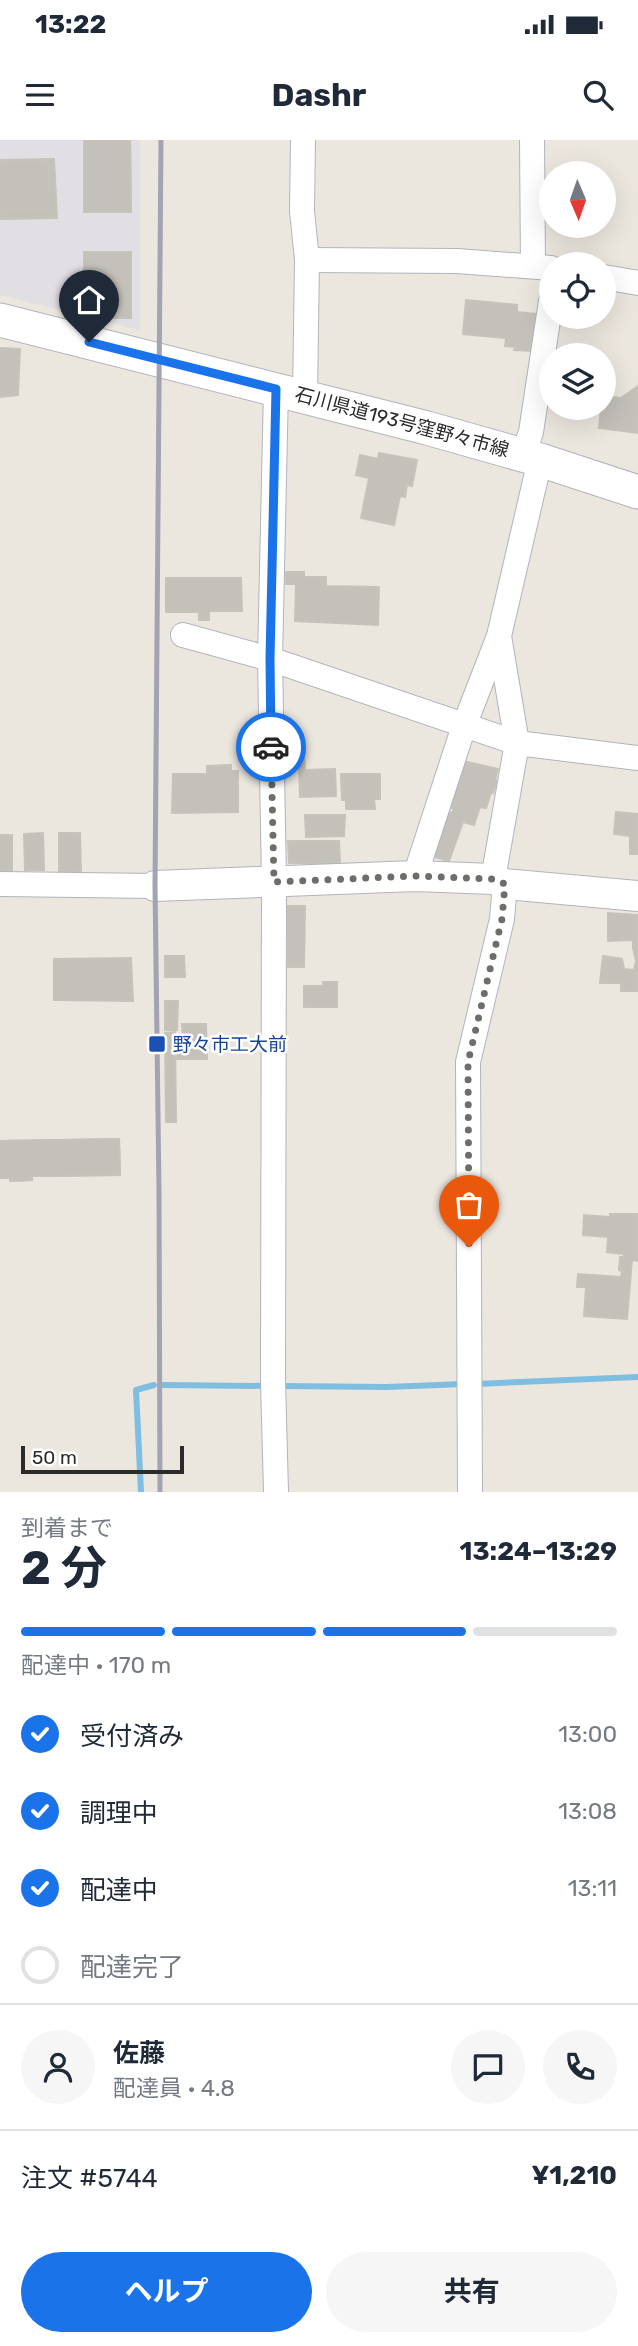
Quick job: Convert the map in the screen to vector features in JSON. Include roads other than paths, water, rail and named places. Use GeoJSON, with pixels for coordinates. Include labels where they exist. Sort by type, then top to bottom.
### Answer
{"type":"FeatureCollection","features":[{"type":"Feature","properties":{"kind":"main road","name":"石川県道193号窪野々市線"},"geometry":{"type":"LineString","coordinates":[[0,320],[531,457],[638,492]]}},
{"type":"Feature","properties":{"kind":"street"},"geometry":{"type":"LineString","coordinates":[[276,1492],[273,1389],[274,882],[270,659],[290,393],[307,260],[302,211],[303,140]]}},
{"type":"Feature","properties":{"kind":"street"},"geometry":{"type":"LineString","coordinates":[[532,140],[541,252]]}},
{"type":"Feature","properties":{"kind":"street"},"geometry":{"type":"LineString","coordinates":[[307,260],[457,261],[539,267]]}},
{"type":"Feature","properties":{"kind":"street"},"geometry":{"type":"LineString","coordinates":[[616,279],[638,283]]}},
{"type":"Feature","properties":{"kind":"street"},"geometry":{"type":"LineString","coordinates":[[415,876],[464,726],[499,636],[531,457],[531,432],[547,329]]}},
{"type":"Feature","properties":{"kind":"street"},"geometry":{"type":"LineString","coordinates":[[183,635],[270,659],[517,743],[638,758]]}},
{"type":"Feature","properties":{"kind":"street"},"geometry":{"type":"LineString","coordinates":[[470,1492],[468,1062],[502,919],[499,882],[517,743],[499,636]]}},
{"type":"Feature","properties":{"kind":"street"},"geometry":{"type":"LineString","coordinates":[[0,884],[155,886],[415,876],[638,896]]}},
{"type":"Feature","properties":{"kind":"waterway"},"geometry":{"type":"LineString","coordinates":[[476,1384],[638,1377]]}},
{"type":"Feature","properties":{"kind":"waterway"},"geometry":{"type":"LineString","coordinates":[[280,1386],[386,1387],[465,1384]]}},
{"type":"Feature","properties":{"kind":"waterway"},"geometry":{"type":"LineString","coordinates":[[141,1492],[136,1390],[154,1385]]}},
{"type":"Feature","properties":{"kind":"waterway"},"geometry":{"type":"LineString","coordinates":[[163,1385],[269,1386]]}},
{"type":"Feature","properties":{"kind":"railway"},"geometry":{"type":"LineString","coordinates":[[160,1492],[155,886],[161,140]]}},
{"type":"Feature","properties":{"kind":"place","name":"野々市工大前"},"geometry":{"type":"Point","coordinates":[157,1044]}}]}
